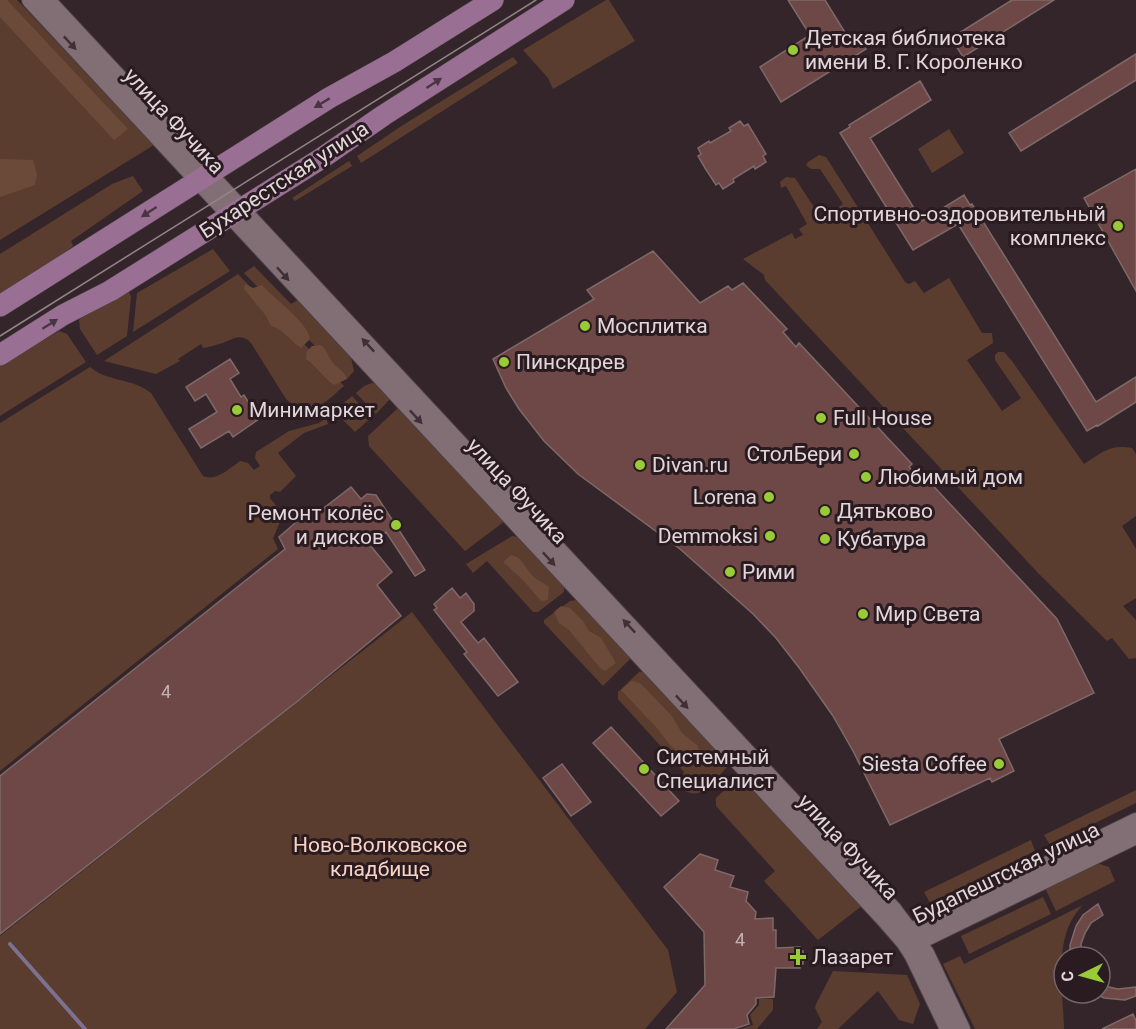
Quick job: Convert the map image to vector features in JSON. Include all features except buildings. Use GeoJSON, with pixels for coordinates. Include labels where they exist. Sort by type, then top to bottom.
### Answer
{"type":"FeatureCollection","features":[{"type":"Feature","properties":{"kind":"main road","name":"Бухарестская улица"},"geometry":{"type":"LineString","coordinates":[[0,306],[329,98],[394,62],[493,0]]}},
{"type":"Feature","properties":{"kind":"main road","name":"Бухарестская улица"},"geometry":{"type":"LineString","coordinates":[[0,355],[63,315],[110,291],[564,0]]}},
{"type":"Feature","properties":{"kind":"street","name":"улица Фучика"},"geometry":{"type":"LineString","coordinates":[[30,0],[236,211],[284,275],[926,953],[962,1029]]}},
{"type":"Feature","properties":{"kind":"street","name":"улица Фучика"},"geometry":{"type":"LineString","coordinates":[[47,0],[203,177]]}},
{"type":"Feature","properties":{"kind":"street","name":"Будапештская улица"},"geometry":{"type":"LineString","coordinates":[[911,938],[1136,822]]}},
{"type":"Feature","properties":{"kind":"street","name":"Будапештская улица"},"geometry":{"type":"LineString","coordinates":[[911,938],[1136,836]]}},
{"type":"Feature","properties":{"kind":"street","name":"улица Фучика"},"geometry":{"type":"LineString","coordinates":[[911,938],[920,969],[948,1029]]}},
{"type":"Feature","properties":{"kind":"green space"},"geometry":{"type":"Polygon","coordinates":[[[0,0],[17,0],[154,145],[0,240],[0,0]]]}},
{"type":"Feature","properties":{"kind":"green space"},"geometry":{"type":"Polygon","coordinates":[[[609,0],[635,41],[553,89],[548,78],[523,50],[609,0]]]}},
{"type":"Feature","properties":{"kind":"green space"},"geometry":{"type":"Polygon","coordinates":[[[513,57],[518,63],[361,163],[357,156],[513,57]]]}},
{"type":"Feature","properties":{"kind":"green space"},"geometry":{"type":"Polygon","coordinates":[[[949,129],[964,153],[932,173],[918,149],[949,129]]]}},
{"type":"Feature","properties":{"kind":"green space"},"geometry":{"type":"Polygon","coordinates":[[[819,155],[826,157],[905,282],[909,284],[915,281],[924,293],[949,278],[982,333],[992,333],[993,343],[967,360],[1002,411],[1021,398],[995,360],[998,352],[1004,352],[1012,361],[1084,464],[1111,448],[1132,448],[1136,454],[1136,516],[1122,526],[1136,549],[1136,598],[1123,606],[1136,620],[1136,658],[1129,659],[1112,638],[1107,641],[1039,574],[765,280],[764,275],[743,259],[792,233],[795,239],[803,235],[799,229],[807,224],[786,186],[781,188],[780,182],[786,177],[795,178],[821,218],[843,204],[820,169],[811,169],[806,165],[819,155]]]}},
{"type":"Feature","properties":{"kind":"green space"},"geometry":{"type":"Polygon","coordinates":[[[349,161],[352,166],[295,201],[292,198],[349,161]]]}},
{"type":"Feature","properties":{"kind":"green space"},"geometry":{"type":"Polygon","coordinates":[[[133,176],[143,191],[71,241],[73,246],[54,261],[0,295],[0,254],[112,184],[133,176]]]}},
{"type":"Feature","properties":{"kind":"green space"},"geometry":{"type":"Polygon","coordinates":[[[213,249],[230,271],[133,332],[137,293],[213,249]]]}},
{"type":"Feature","properties":{"kind":"green space"},"geometry":{"type":"Polygon","coordinates":[[[254,266],[291,304],[298,300],[351,358],[354,371],[347,379],[244,273],[254,266]]]}},
{"type":"Feature","properties":{"kind":"green space"},"geometry":{"type":"Polygon","coordinates":[[[238,274],[344,386],[324,403],[310,409],[295,406],[286,399],[251,343],[239,337],[203,348],[201,344],[178,359],[180,361],[156,374],[104,361],[238,274]]]}},
{"type":"Feature","properties":{"kind":"green space"},"geometry":{"type":"Polygon","coordinates":[[[129,292],[131,297],[127,336],[97,355],[80,329],[79,320],[129,292]]]}},
{"type":"Feature","properties":{"kind":"green space"},"geometry":{"type":"Polygon","coordinates":[[[59,331],[67,334],[86,362],[0,416],[0,366],[59,331]]]}},
{"type":"Feature","properties":{"kind":"green space"},"geometry":{"type":"Polygon","coordinates":[[[90,367],[104,375],[144,388],[151,393],[203,476],[213,477],[223,473],[240,461],[248,463],[254,470],[260,466],[255,458],[256,452],[289,431],[319,423],[326,418],[328,424],[304,433],[278,453],[296,476],[280,492],[275,491],[270,495],[285,517],[280,522],[273,538],[278,549],[0,771],[0,423],[90,367]]]}},
{"type":"Feature","properties":{"kind":"green space"},"geometry":{"type":"Polygon","coordinates":[[[372,383],[377,384],[391,398],[376,414],[356,393],[372,383]]]}},
{"type":"Feature","properties":{"kind":"green space"},"geometry":{"type":"Polygon","coordinates":[[[352,396],[372,417],[355,432],[334,411],[352,396]]]}},
{"type":"Feature","properties":{"kind":"green space"},"geometry":{"type":"Polygon","coordinates":[[[399,407],[505,521],[465,551],[369,446],[368,436],[399,407]]]}},
{"type":"Feature","properties":{"kind":"green space"},"geometry":{"type":"Polygon","coordinates":[[[512,536],[518,537],[564,584],[564,592],[538,612],[533,612],[487,561],[473,573],[466,564],[512,536]]]}},
{"type":"Feature","properties":{"kind":"green space"},"geometry":{"type":"Polygon","coordinates":[[[576,600],[631,658],[603,686],[544,623],[544,620],[570,601],[576,600]]]}},
{"type":"Feature","properties":{"kind":"green space","name":"Ново-Волковское кладбище"},"geometry":{"type":"Polygon","coordinates":[[[412,612],[668,950],[677,992],[645,1029],[0,1029],[0,936],[412,612]]]}},
{"type":"Feature","properties":{"kind":"green space"},"geometry":{"type":"Polygon","coordinates":[[[645,671],[728,763],[711,784],[700,792],[688,792],[681,787],[680,782],[684,772],[618,699],[618,692],[639,672],[645,671]]]}},
{"type":"Feature","properties":{"kind":"green space"},"geometry":{"type":"Polygon","coordinates":[[[743,777],[863,905],[818,940],[764,881],[775,871],[716,806],[716,798],[737,778],[743,777]]]}},
{"type":"Feature","properties":{"kind":"green space"},"geometry":{"type":"Polygon","coordinates":[[[1136,790],[1136,803],[1050,845],[1044,835],[1136,790]]]}},
{"type":"Feature","properties":{"kind":"green space"},"geometry":{"type":"Polygon","coordinates":[[[1031,840],[1035,851],[930,903],[924,892],[1031,840]]]}},
{"type":"Feature","properties":{"kind":"green space"},"geometry":{"type":"Polygon","coordinates":[[[1100,864],[1109,867],[1115,881],[1056,911],[1045,888],[1090,866],[1100,864]]]}},
{"type":"Feature","properties":{"kind":"green space"},"geometry":{"type":"Polygon","coordinates":[[[1043,897],[1051,914],[969,954],[961,936],[1043,897]]]}},
{"type":"Feature","properties":{"kind":"green space"},"geometry":{"type":"Polygon","coordinates":[[[1083,905],[1073,917],[1064,945],[1052,945],[1052,1005],[1063,1005],[1064,1029],[975,1029],[943,964],[960,956],[964,964],[1083,905]]]}},
{"type":"Feature","properties":{"kind":"green space"},"geometry":{"type":"Polygon","coordinates":[[[833,971],[907,975],[920,1004],[913,1024],[899,1020],[878,991],[838,1029],[817,1029],[822,1022],[815,1008],[816,1004],[833,971]]]}},
{"type":"Feature","properties":{"kind":"green space"},"geometry":{"type":"Polygon","coordinates":[[[759,999],[773,999],[773,1010],[757,1029],[741,1029],[753,1025],[750,1015],[759,1005],[759,999]]]}},
{"type":"Feature","properties":{"kind":"shaded area"},"geometry":{"type":"Polygon","coordinates":[[[0,0],[7,0],[128,129],[114,140],[0,17],[0,0]]]}},
{"type":"Feature","properties":{"kind":"shaded area"},"geometry":{"type":"Polygon","coordinates":[[[0,159],[33,160],[37,174],[35,185],[0,197],[0,159]]]}},
{"type":"Feature","properties":{"kind":"shaded area"},"geometry":{"type":"Polygon","coordinates":[[[245,284],[253,288],[262,285],[297,318],[308,332],[310,339],[301,348],[280,330],[271,326],[266,316],[244,289],[245,284]]]}},
{"type":"Feature","properties":{"kind":"shaded area"},"geometry":{"type":"Polygon","coordinates":[[[321,345],[347,379],[334,385],[306,359],[307,351],[312,346],[321,345]]]}},
{"type":"Feature","properties":{"kind":"shaded area"},"geometry":{"type":"Polygon","coordinates":[[[511,555],[518,558],[534,577],[549,587],[548,600],[541,601],[503,562],[511,555]]]}},
{"type":"Feature","properties":{"kind":"shaded area"},"geometry":{"type":"Polygon","coordinates":[[[561,606],[570,608],[589,631],[601,638],[616,663],[605,671],[600,668],[569,630],[559,623],[554,612],[561,606]]]}},
{"type":"Feature","properties":{"kind":"shaded area"},"geometry":{"type":"Polygon","coordinates":[[[631,681],[640,683],[671,715],[682,733],[697,745],[699,751],[685,759],[670,745],[621,690],[631,681]]]}},
{"type":"Feature","properties":{"kind":"waterway"},"geometry":{"type":"LineString","coordinates":[[10,944],[85,1029]]}},
{"type":"Feature","properties":{"kind":"tram line"},"geometry":{"type":"LineString","coordinates":[[0,336],[536,0]]}},
{"type":"Feature","properties":{"kind":"place","name":"Детская библиотека имени В. Г. Короленко"},"geometry":{"type":"Point","coordinates":[793,50]}},
{"type":"Feature","properties":{"kind":"place","name":"Спортивно-оздоровительный комплекс"},"geometry":{"type":"Point","coordinates":[1118,226]}},
{"type":"Feature","properties":{"kind":"place","name":"Мосплитка"},"geometry":{"type":"Point","coordinates":[585,326]}},
{"type":"Feature","properties":{"kind":"place","name":"Пинскдрев"},"geometry":{"type":"Point","coordinates":[504,362]}},
{"type":"Feature","properties":{"kind":"place","name":"Минимаркет"},"geometry":{"type":"Point","coordinates":[237,410]}},
{"type":"Feature","properties":{"kind":"place","name":"Full House"},"geometry":{"type":"Point","coordinates":[821,418]}},
{"type":"Feature","properties":{"kind":"place","name":"СтолБери"},"geometry":{"type":"Point","coordinates":[854,454]}},
{"type":"Feature","properties":{"kind":"place","name":"Divan.ru"},"geometry":{"type":"Point","coordinates":[640,465]}},
{"type":"Feature","properties":{"kind":"place","name":"Любимый дом"},"geometry":{"type":"Point","coordinates":[866,477]}},
{"type":"Feature","properties":{"kind":"place","name":"Lorena"},"geometry":{"type":"Point","coordinates":[769,497]}},
{"type":"Feature","properties":{"kind":"place","name":"Дятьково"},"geometry":{"type":"Point","coordinates":[825,511]}},
{"type":"Feature","properties":{"kind":"place","name":"Ремонт колёс и дисков"},"geometry":{"type":"Point","coordinates":[396,525]}},
{"type":"Feature","properties":{"kind":"place","name":"Demmoksi"},"geometry":{"type":"Point","coordinates":[770,536]}},
{"type":"Feature","properties":{"kind":"place","name":"Кубатура"},"geometry":{"type":"Point","coordinates":[825,539]}},
{"type":"Feature","properties":{"kind":"place","name":"Рими"},"geometry":{"type":"Point","coordinates":[730,572]}},
{"type":"Feature","properties":{"kind":"place","name":"Мир Света"},"geometry":{"type":"Point","coordinates":[863,614]}},
{"type":"Feature","properties":{"kind":"place","name":"Siesta Coffee"},"geometry":{"type":"Point","coordinates":[999,764]}},
{"type":"Feature","properties":{"kind":"place","name":"Системный Специалист"},"geometry":{"type":"Point","coordinates":[644,769]}},
{"type":"Feature","properties":{"kind":"place","name":"Лазарет"},"geometry":{"type":"Point","coordinates":[798,957]}}]}
